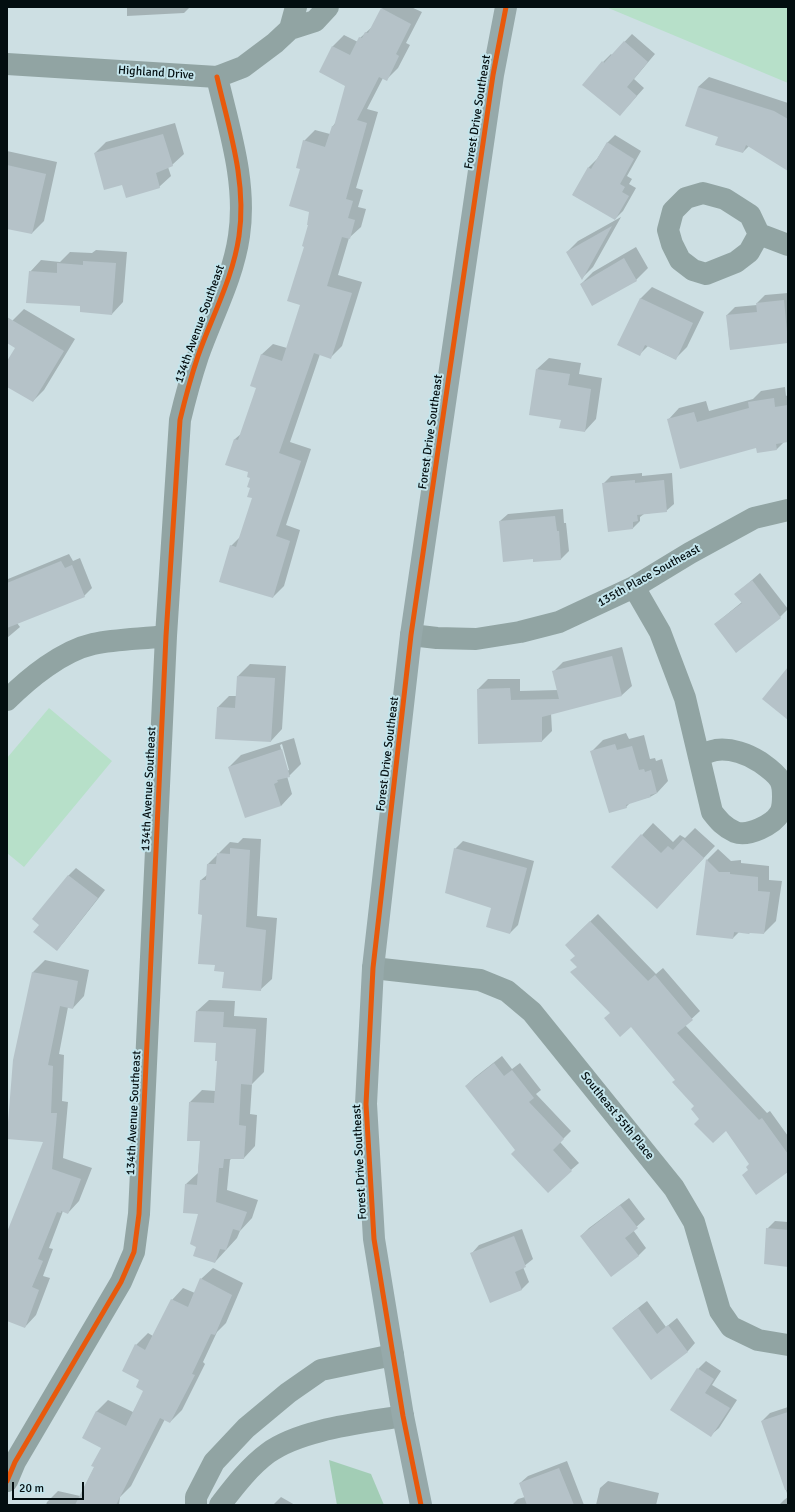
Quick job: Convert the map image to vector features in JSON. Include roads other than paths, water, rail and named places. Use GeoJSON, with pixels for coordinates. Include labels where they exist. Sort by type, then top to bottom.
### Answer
{"type":"FeatureCollection","features":[{"type":"Feature","properties":{"kind":"main road","name":"Forest Drive Southeast"},"geometry":{"type":"LineString","coordinates":[[421,1505],[403,1416],[374,1239],[366,1104],[373,968],[411,635],[492,83],[506,7]]}},
{"type":"Feature","properties":{"kind":"street"},"geometry":{"type":"LineString","coordinates":[[290,29],[296,7]]}},
{"type":"Feature","properties":{"kind":"street","name":"Highland Drive"},"geometry":{"type":"LineString","coordinates":[[7,64],[217,77],[243,67],[275,43],[290,29],[315,21],[328,7]]}},
{"type":"Feature","properties":{"kind":"street","name":"134th Avenue Southeast"},"geometry":{"type":"LineString","coordinates":[[7,1481],[15,1462],[121,1282],[134,1252],[139,1214],[166,636],[180,420],[198,356],[231,270],[239,236],[241,204],[238,169],[217,77]]}},
{"type":"Feature","properties":{"kind":"street"},"geometry":{"type":"LineString","coordinates":[[759,234],[788,245]]}},
{"type":"Feature","properties":{"kind":"street","name":"135th Place Southeast"},"geometry":{"type":"LineString","coordinates":[[411,635],[437,638],[476,639],[520,632],[559,622],[634,587],[754,518],[788,510]]}},
{"type":"Feature","properties":{"kind":"street"},"geometry":{"type":"LineString","coordinates":[[634,587],[660,632],[673,664],[685,698],[699,756]]}},
{"type":"Feature","properties":{"kind":"street"},"geometry":{"type":"LineString","coordinates":[[7,700],[18,689],[41,671],[67,654],[92,644],[166,636]]}},
{"type":"Feature","properties":{"kind":"street","name":"Southeast 55th Place"},"geometry":{"type":"LineString","coordinates":[[373,968],[480,980],[507,991],[532,1012],[674,1188],[694,1222],[720,1311],[731,1327],[758,1340],[788,1345]]}},
{"type":"Feature","properties":{"kind":"street"},"geometry":{"type":"LineString","coordinates":[[196,1505],[196,1497],[214,1462],[246,1428],[288,1393],[321,1370],[393,1355]]}},
{"type":"Feature","properties":{"kind":"street"},"geometry":{"type":"LineString","coordinates":[[220,1505],[240,1479],[268,1453],[294,1438],[322,1431],[403,1416]]}}]}
